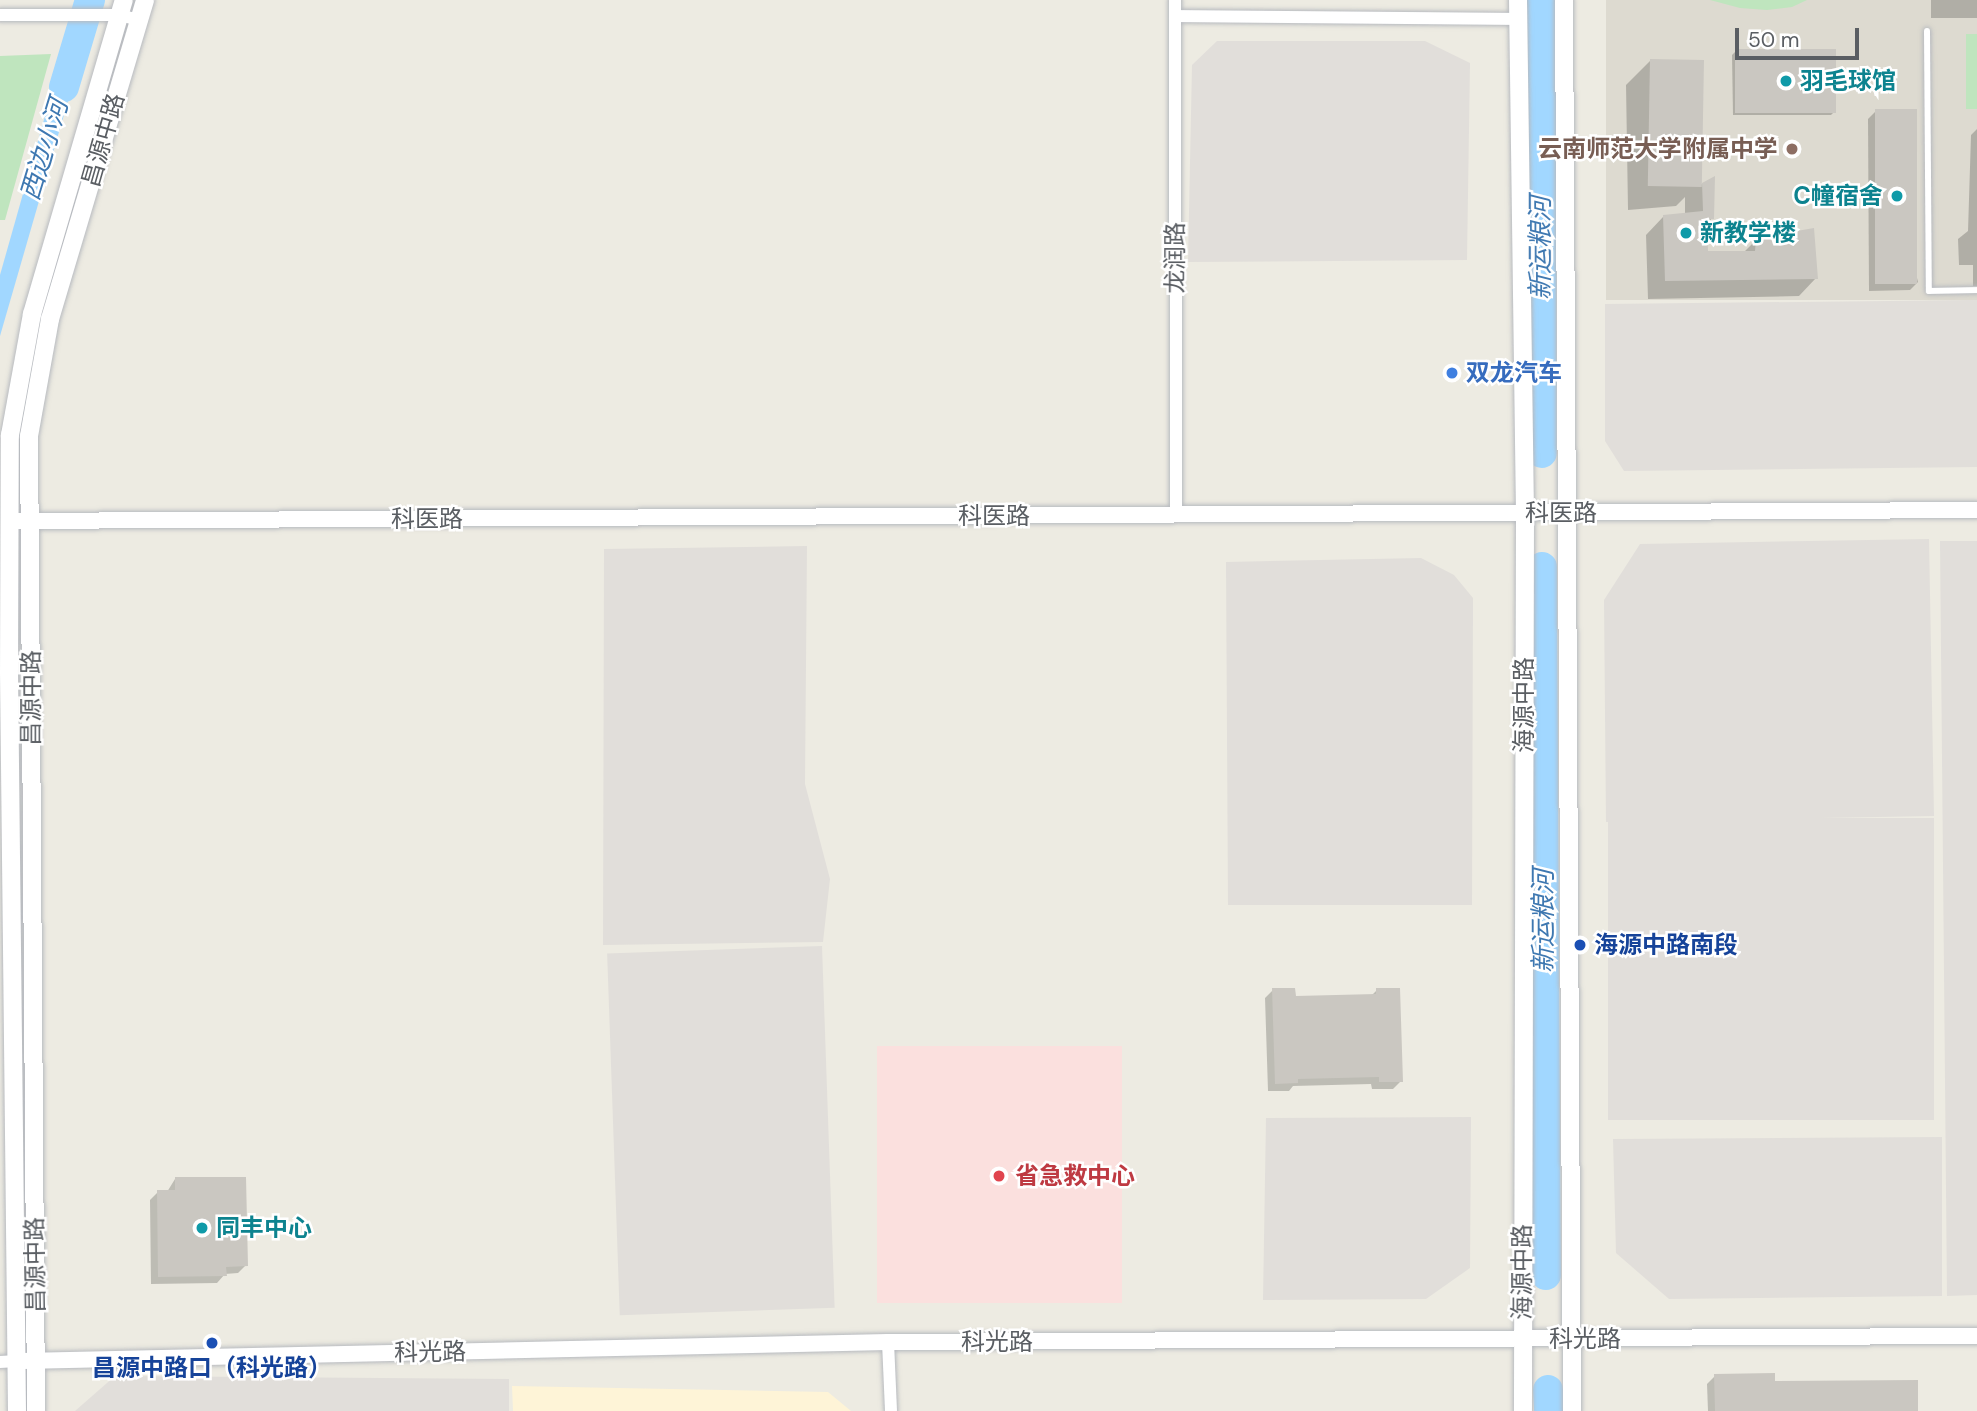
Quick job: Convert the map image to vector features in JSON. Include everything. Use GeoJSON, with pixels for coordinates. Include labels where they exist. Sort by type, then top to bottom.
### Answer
{"type":"FeatureCollection","features":[{"type":"Feature","properties":{"kind":"main road","name":"昌源中路"},"geometry":{"type":"LineString","coordinates":[[36,1411],[29,436],[50,319],[145,0]]}},
{"type":"Feature","properties":{"kind":"main road","name":"海源中路"},"geometry":{"type":"LineString","coordinates":[[1518,0],[1525,513],[1522,1411]]}},
{"type":"Feature","properties":{"kind":"main road","name":"海源中路"},"geometry":{"type":"LineString","coordinates":[[1564,0],[1572,1411]]}},
{"type":"Feature","properties":{"kind":"main road","name":"昌源中路"},"geometry":{"type":"LineString","coordinates":[[17,1411],[8,1362],[4,673],[10,435],[21,361],[54,235],[122,8]]}},
{"type":"Feature","properties":{"kind":"street","name":"龙润路"},"geometry":{"type":"LineString","coordinates":[[1175,0],[1176,516]]}},
{"type":"Feature","properties":{"kind":"street"},"geometry":{"type":"LineString","coordinates":[[0,15],[122,8],[139,20]]}},
{"type":"Feature","properties":{"kind":"street"},"geometry":{"type":"LineString","coordinates":[[1175,16],[1518,19]]}},
{"type":"Feature","properties":{"kind":"street","name":"科医路"},"geometry":{"type":"LineString","coordinates":[[6,521],[1977,510]]}},
{"type":"Feature","properties":{"kind":"street","name":"科光路"},"geometry":{"type":"LineString","coordinates":[[8,1362],[888,1342],[1977,1336]]}},
{"type":"Feature","properties":{"kind":"street"},"geometry":{"type":"LineString","coordinates":[[888,1342],[891,1411]]}},
{"type":"Feature","properties":{"kind":"lane"},"geometry":{"type":"LineString","coordinates":[[1927,31],[1929,291],[1977,290]]}},
{"type":"Feature","properties":{"kind":"lane"},"geometry":{"type":"LineString","coordinates":[[6,811],[31,810]]}},
{"type":"Feature","properties":{"kind":"shaded area","name":"云南师范大学附属中学"},"geometry":{"type":"Polygon","coordinates":[[[1606,0],[1977,0],[1977,300],[1606,300],[1606,0]]]}},
{"type":"Feature","properties":{"kind":"shaded area"},"geometry":{"type":"Polygon","coordinates":[[[1217,41],[1425,41],[1470,63],[1467,260],[1188,262],[1192,65],[1217,41]]]}},
{"type":"Feature","properties":{"kind":"shaded area"},"geometry":{"type":"Polygon","coordinates":[[[1977,300],[1977,467],[1624,471],[1605,441],[1605,304],[1977,300]]]}},
{"type":"Feature","properties":{"kind":"shaded area"},"geometry":{"type":"Polygon","coordinates":[[[1929,539],[1934,816],[1606,822],[1604,600],[1640,544],[1929,539]]]}},
{"type":"Feature","properties":{"kind":"shaded area"},"geometry":{"type":"Polygon","coordinates":[[[1940,541],[1977,541],[1977,1295],[1947,1296],[1940,541]]]}},
{"type":"Feature","properties":{"kind":"shaded area"},"geometry":{"type":"Polygon","coordinates":[[[807,546],[805,784],[830,879],[823,942],[603,945],[604,549],[807,546]]]}},
{"type":"Feature","properties":{"kind":"shaded area"},"geometry":{"type":"Polygon","coordinates":[[[1421,558],[1454,575],[1473,598],[1472,905],[1228,905],[1226,562],[1421,558]]]}},
{"type":"Feature","properties":{"kind":"shaded area"},"geometry":{"type":"Polygon","coordinates":[[[1608,818],[1934,818],[1934,1120],[1608,1120],[1608,818]]]}},
{"type":"Feature","properties":{"kind":"shaded area"},"geometry":{"type":"Polygon","coordinates":[[[822,946],[835,1308],[620,1315],[607,954],[822,946]]]}},
{"type":"Feature","properties":{"kind":"shaded area","name":"省急救中心"},"geometry":{"type":"Polygon","coordinates":[[[877,1046],[1122,1046],[1122,1303],[877,1303],[877,1046]]]}},
{"type":"Feature","properties":{"kind":"shaded area"},"geometry":{"type":"Polygon","coordinates":[[[1471,1117],[1470,1268],[1426,1299],[1263,1300],[1266,1118],[1471,1117]]]}},
{"type":"Feature","properties":{"kind":"shaded area"},"geometry":{"type":"Polygon","coordinates":[[[1942,1137],[1942,1296],[1669,1299],[1616,1253],[1613,1139],[1942,1137]]]}},
{"type":"Feature","properties":{"kind":"shaded area"},"geometry":{"type":"Polygon","coordinates":[[[115,1376],[509,1379],[509,1411],[75,1411],[115,1376]]]}},
{"type":"Feature","properties":{"kind":"shaded area"},"geometry":{"type":"Polygon","coordinates":[[[512,1386],[828,1392],[851,1411],[513,1411],[512,1386]]]}},
{"type":"Feature","properties":{"kind":"green space"},"geometry":{"type":"Polygon","coordinates":[[[1710,0],[1807,0],[1792,7],[1767,10],[1740,8],[1710,0]]]}},
{"type":"Feature","properties":{"kind":"green space"},"geometry":{"type":"Polygon","coordinates":[[[1966,34],[1977,34],[1977,109],[1966,109],[1966,34]]]}},
{"type":"Feature","properties":{"kind":"green space"},"geometry":{"type":"Polygon","coordinates":[[[51,54],[5,220],[0,220],[0,56],[51,54]]]}},
{"type":"Feature","properties":{"kind":"water"},"geometry":{"type":"Polygon","coordinates":[[[64,49],[83,49],[0,336],[0,275],[64,49]]]}},
{"type":"Feature","properties":{"kind":"building","name":"羽毛球馆"},"geometry":{"type":"Polygon","coordinates":[[[1735,49],[1836,49],[1836,113],[1735,113],[1735,49]]]}},
{"type":"Feature","properties":{"kind":"building"},"geometry":{"type":"Polygon","coordinates":[[[1650,59],[1704,60],[1702,187],[1648,186],[1650,59]]]}},
{"type":"Feature","properties":{"kind":"building","name":"C幢宿舍"},"geometry":{"type":"Polygon","coordinates":[[[1875,109],[1917,109],[1917,284],[1875,284],[1875,109]]]}},
{"type":"Feature","properties":{"kind":"building","name":"新教学楼"},"geometry":{"type":"Polygon","coordinates":[[[1715,176],[1714,219],[1707,219],[1708,251],[1755,251],[1756,238],[1814,228],[1818,279],[1665,281],[1663,215],[1703,211],[1702,183],[1715,176]]]}},
{"type":"Feature","properties":{"kind":"building"},"geometry":{"type":"Polygon","coordinates":[[[1272,988],[1295,988],[1296,996],[1376,994],[1376,988],[1400,988],[1403,1082],[1379,1082],[1379,1077],[1298,1079],[1298,1083],[1275,1084],[1272,988]]]}},
{"type":"Feature","properties":{"kind":"building","name":"同丰中心"},"geometry":{"type":"Polygon","coordinates":[[[175,1177],[246,1177],[248,1266],[226,1267],[227,1276],[158,1277],[157,1190],[175,1190],[175,1177]]]}},
{"type":"Feature","properties":{"kind":"building"},"geometry":{"type":"Polygon","coordinates":[[[1775,1373],[1775,1381],[1918,1380],[1918,1411],[1715,1411],[1714,1374],[1775,1373]]]}},
{"type":"Feature","properties":{"kind":"waterway","name":"西边小河"},"geometry":{"type":"LineString","coordinates":[[64,87],[90,0]]}},
{"type":"Feature","properties":{"kind":"waterway","name":"新运粮河"},"geometry":{"type":"LineString","coordinates":[[1541,0],[1542,453]]}},
{"type":"Feature","properties":{"kind":"waterway","name":"新运粮河"},"geometry":{"type":"LineString","coordinates":[[1542,567],[1546,1275]]}},
{"type":"Feature","properties":{"kind":"waterway","name":"新运粮河"},"geometry":{"type":"LineString","coordinates":[[1548,1390],[1549,1411]]}},
{"type":"Feature","properties":{"kind":"place","name":"羽毛球馆"},"geometry":{"type":"Point","coordinates":[1786,81]}},
{"type":"Feature","properties":{"kind":"place","name":"云南师范大学附属中学"},"geometry":{"type":"Point","coordinates":[1792,149]}},
{"type":"Feature","properties":{"kind":"place","name":"C幢宿舍"},"geometry":{"type":"Point","coordinates":[1897,196]}},
{"type":"Feature","properties":{"kind":"place","name":"新教学楼"},"geometry":{"type":"Point","coordinates":[1686,233]}},
{"type":"Feature","properties":{"kind":"place","name":"双龙汽车"},"geometry":{"type":"Point","coordinates":[1452,373]}},
{"type":"Feature","properties":{"kind":"place","name":"海源中路南段"},"geometry":{"type":"Point","coordinates":[1580,945]}},
{"type":"Feature","properties":{"kind":"place","name":"省急救中心"},"geometry":{"type":"Point","coordinates":[999,1176]}},
{"type":"Feature","properties":{"kind":"place","name":"同丰中心"},"geometry":{"type":"Point","coordinates":[202,1228]}},
{"type":"Feature","properties":{"kind":"place","name":"昌源中路口（科光路）"},"geometry":{"type":"Point","coordinates":[212,1343]}}]}
